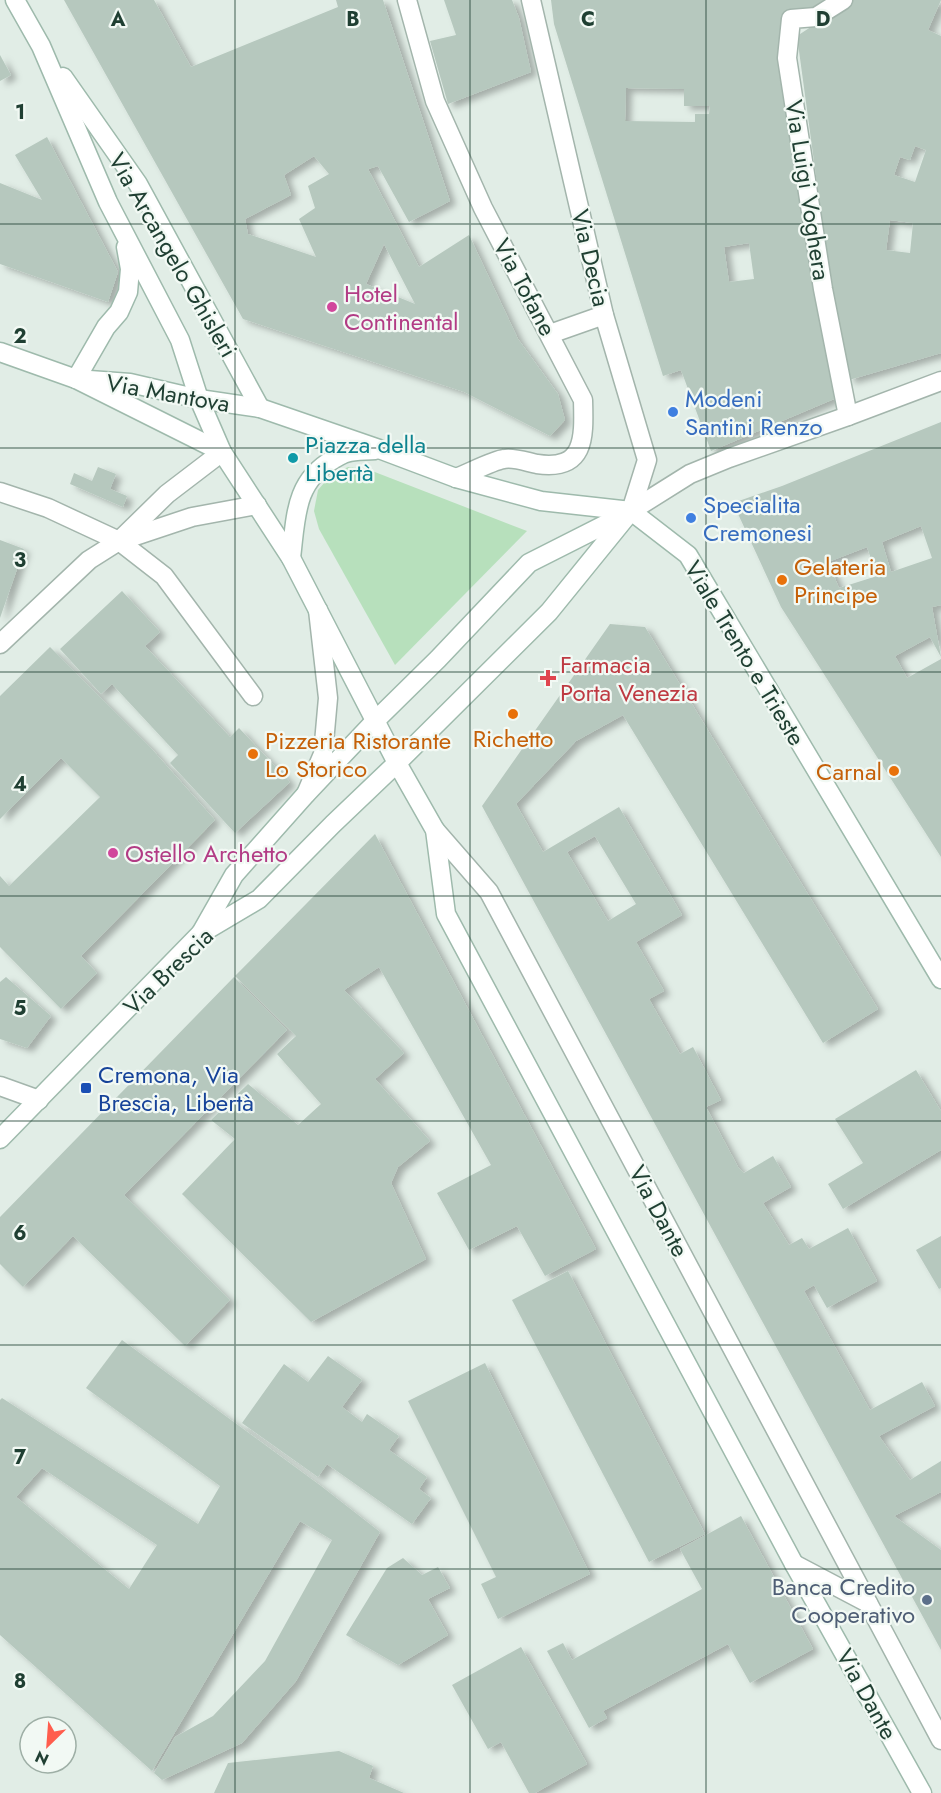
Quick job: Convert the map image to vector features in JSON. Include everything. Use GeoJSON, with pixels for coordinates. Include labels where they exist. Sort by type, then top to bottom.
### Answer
{"type":"FeatureCollection","features":[{"type":"Feature","properties":{"kind":"main road","name":"Via Arcangelo Ghisleri"},"geometry":{"type":"LineString","coordinates":[[15,0],[41,46],[138,184],[260,408]]}},
{"type":"Feature","properties":{"kind":"main road","name":"Via Tofane"},"geometry":{"type":"LineString","coordinates":[[407,0],[435,101],[483,208],[583,400],[584,427],[581,448],[566,463],[547,465],[504,459],[456,478]]}},
{"type":"Feature","properties":{"kind":"main road","name":"Via Decia"},"geometry":{"type":"LineString","coordinates":[[531,0],[604,315],[647,460],[631,512]]}},
{"type":"Feature","properties":{"kind":"main road","name":"Via Luigi Voghera"},"geometry":{"type":"LineString","coordinates":[[843,0],[816,17],[791,19],[787,58],[823,289],[848,416]]}},
{"type":"Feature","properties":{"kind":"main road","name":"Via Arcangelo Ghisleri"},"geometry":{"type":"LineString","coordinates":[[41,46],[108,202],[180,340],[200,399],[222,452]]}},
{"type":"Feature","properties":{"kind":"main road","name":"Via Arcangelo Ghisleri"},"geometry":{"type":"LineString","coordinates":[[76,379],[106,327],[119,312],[128,292],[130,269],[124,233]]}},
{"type":"Feature","properties":{"kind":"main road"},"geometry":{"type":"LineString","coordinates":[[550,334],[604,315]]}},
{"type":"Feature","properties":{"kind":"main road","name":"Via Mantova"},"geometry":{"type":"LineString","coordinates":[[0,352],[76,379],[222,452]]}},
{"type":"Feature","properties":{"kind":"main road","name":"Via Mantova"},"geometry":{"type":"LineString","coordinates":[[76,379],[130,384],[200,399],[260,408]]}},
{"type":"Feature","properties":{"kind":"main road"},"geometry":{"type":"LineString","coordinates":[[200,934],[234,875],[306,794],[530,563],[631,512],[690,474],[941,381]]}},
{"type":"Feature","properties":{"kind":"main road"},"geometry":{"type":"LineString","coordinates":[[260,408],[456,478],[541,501],[631,512]]}},
{"type":"Feature","properties":{"kind":"main road"},"geometry":{"type":"LineString","coordinates":[[291,558],[298,507],[309,479],[324,465],[345,453],[379,449]]}},
{"type":"Feature","properties":{"kind":"main road"},"geometry":{"type":"LineString","coordinates":[[0,644],[89,560],[118,541],[168,494],[222,452],[291,558],[397,763],[549,612],[631,512]]}},
{"type":"Feature","properties":{"kind":"main road"},"geometry":{"type":"LineString","coordinates":[[0,492],[48,508],[118,541],[164,576],[253,696]]}},
{"type":"Feature","properties":{"kind":"main road"},"geometry":{"type":"LineString","coordinates":[[118,541],[192,518],[256,505]]}},
{"type":"Feature","properties":{"kind":"main road","name":"Viale Trento e Trieste"},"geometry":{"type":"LineString","coordinates":[[631,512],[688,555],[938,969]]}},
{"type":"Feature","properties":{"kind":"main road"},"geometry":{"type":"LineString","coordinates":[[306,794],[323,754],[328,698],[318,608]]}},
{"type":"Feature","properties":{"kind":"main road","name":"Via Dante"},"geometry":{"type":"LineString","coordinates":[[397,763],[435,830],[489,892],[941,1740]]}},
{"type":"Feature","properties":{"kind":"main road","name":"Via Brescia"},"geometry":{"type":"LineString","coordinates":[[0,1139],[200,934],[259,899],[397,763]]}},
{"type":"Feature","properties":{"kind":"main road","name":"Via Dante"},"geometry":{"type":"LineString","coordinates":[[435,830],[446,914],[794,1564],[922,1793]]}},
{"type":"Feature","properties":{"kind":"main road"},"geometry":{"type":"LineString","coordinates":[[0,1086],[39,1100]]}},
{"type":"Feature","properties":{"kind":"main road"},"geometry":{"type":"LineString","coordinates":[[794,1564],[868,1603]]}},
{"type":"Feature","properties":{"kind":"green space"},"geometry":{"type":"Polygon","coordinates":[[[348,467],[367,469],[527,531],[395,665],[319,529],[314,511],[318,490],[330,476],[348,467]]]}},
{"type":"Feature","properties":{"kind":"building"},"geometry":{"type":"Polygon","coordinates":[[[64,0],[154,0],[191,67],[338,7],[336,0],[383,0],[450,201],[409,222],[378,166],[368,169],[419,267],[469,235],[518,339],[558,394],[565,420],[550,436],[464,392],[243,319],[64,0]],[[314,156],[284,175],[291,195],[245,219],[248,234],[316,257],[299,219],[315,208],[308,186],[329,174],[314,156]],[[384,244],[366,284],[415,304],[384,244]]]}},
{"type":"Feature","properties":{"kind":"building"},"geometry":{"type":"Polygon","coordinates":[[[444,0],[512,0],[519,18],[531,72],[448,104],[430,41],[456,35],[444,0]]]}},
{"type":"Feature","properties":{"kind":"building"},"geometry":{"type":"Polygon","coordinates":[[[551,0],[830,0],[818,9],[782,17],[779,71],[834,399],[711,451],[681,370],[663,376],[554,24],[551,0]],[[626,88],[625,121],[695,122],[695,114],[709,114],[710,106],[684,106],[684,89],[626,88]],[[749,243],[724,247],[729,282],[754,279],[749,243]]]}},
{"type":"Feature","properties":{"kind":"building"},"geometry":{"type":"Polygon","coordinates":[[[852,0],[941,0],[928,30],[941,36],[941,353],[849,380],[826,250],[797,36],[852,0]],[[915,146],[910,160],[900,157],[894,175],[915,182],[926,150],[915,146]],[[890,220],[886,250],[910,253],[913,223],[890,220]]]}},
{"type":"Feature","properties":{"kind":"building"},"geometry":{"type":"Polygon","coordinates":[[[0,55],[11,75],[0,81],[0,55]]]}},
{"type":"Feature","properties":{"kind":"building"},"geometry":{"type":"Polygon","coordinates":[[[47,137],[118,272],[108,302],[0,264],[0,183],[42,200],[15,155],[47,137]]]}},
{"type":"Feature","properties":{"kind":"building"},"geometry":{"type":"Polygon","coordinates":[[[941,422],[941,605],[932,607],[941,657],[930,637],[895,656],[907,678],[941,659],[941,857],[781,607],[733,503],[782,486],[941,422]],[[921,526],[882,542],[891,572],[932,558],[921,526]],[[867,547],[828,562],[839,588],[877,576],[867,547]]]}},
{"type":"Feature","properties":{"kind":"building"},"geometry":{"type":"Polygon","coordinates":[[[98,467],[116,474],[110,489],[127,496],[123,507],[70,484],[74,473],[92,481],[98,467]]]}},
{"type":"Feature","properties":{"kind":"building"},"geometry":{"type":"Polygon","coordinates":[[[0,540],[24,549],[0,618],[0,540]]]}},
{"type":"Feature","properties":{"kind":"building"},"geometry":{"type":"Polygon","coordinates":[[[122,591],[160,632],[145,646],[230,737],[239,728],[290,782],[235,833],[170,763],[178,755],[112,684],[101,694],[60,649],[122,591]]]}},
{"type":"Feature","properties":{"kind":"building"},"geometry":{"type":"Polygon","coordinates":[[[610,624],[645,627],[878,1009],[823,1043],[623,715],[576,741],[516,804],[543,852],[619,807],[682,915],[636,942],[664,991],[649,999],[680,1054],[693,1047],[721,1100],[706,1107],[738,1167],[744,1173],[773,1156],[791,1187],[763,1203],[789,1245],[802,1238],[809,1249],[848,1228],[877,1281],[827,1308],[814,1285],[804,1291],[870,1410],[922,1382],[935,1406],[879,1436],[910,1480],[941,1461],[941,1492],[894,1516],[941,1550],[941,1650],[482,806],[610,624]],[[595,836],[567,852],[608,921],[636,904],[595,836]]]}},
{"type":"Feature","properties":{"kind":"building"},"geometry":{"type":"Polygon","coordinates":[[[50,647],[150,747],[215,820],[81,956],[97,973],[61,1009],[0,947],[0,876],[9,886],[100,797],[61,758],[0,819],[0,696],[50,647]]]}},
{"type":"Feature","properties":{"kind":"building"},"geometry":{"type":"Polygon","coordinates":[[[375,834],[596,1249],[545,1276],[517,1226],[469,1250],[437,1193],[491,1165],[379,967],[344,990],[404,1053],[375,1079],[430,1141],[398,1167],[391,1183],[426,1259],[311,1322],[182,1194],[235,1139],[211,1120],[248,1084],[298,1125],[321,1104],[277,1054],[296,1036],[235,976],[375,834]]]}},
{"type":"Feature","properties":{"kind":"building"},"geometry":{"type":"Polygon","coordinates":[[[6,977],[51,1016],[27,1048],[0,1039],[0,982],[6,977]]]}},
{"type":"Feature","properties":{"kind":"building"},"geometry":{"type":"Polygon","coordinates":[[[234,977],[287,1030],[124,1195],[230,1300],[185,1346],[73,1236],[23,1287],[0,1264],[0,1217],[234,977]]]}},
{"type":"Feature","properties":{"kind":"building"},"geometry":{"type":"Polygon","coordinates":[[[916,1070],[941,1111],[941,1150],[843,1209],[828,1184],[863,1163],[835,1119],[916,1070]]]}},
{"type":"Feature","properties":{"kind":"building"},"geometry":{"type":"Polygon","coordinates":[[[941,1236],[941,1288],[939,1289],[916,1250],[941,1236]]]}},
{"type":"Feature","properties":{"kind":"building"},"geometry":{"type":"Polygon","coordinates":[[[568,1271],[705,1534],[649,1562],[512,1300],[568,1271]]]}},
{"type":"Feature","properties":{"kind":"building"},"geometry":{"type":"Polygon","coordinates":[[[122,1340],[380,1532],[296,1681],[242,1743],[162,1780],[154,1773],[175,1737],[213,1716],[265,1661],[332,1540],[300,1521],[152,1771],[0,1635],[0,1400],[2,1398],[198,1524],[220,1486],[86,1388],[122,1340]],[[42,1468],[16,1497],[129,1589],[157,1545],[42,1468]]]}},
{"type":"Feature","properties":{"kind":"building"},"geometry":{"type":"Polygon","coordinates":[[[328,1356],[362,1380],[342,1407],[362,1422],[367,1414],[399,1436],[389,1450],[427,1477],[419,1489],[431,1498],[412,1524],[327,1464],[318,1477],[242,1423],[284,1364],[308,1382],[328,1356]]]}},
{"type":"Feature","properties":{"kind":"building"},"geometry":{"type":"Polygon","coordinates":[[[485,1363],[590,1574],[498,1619],[481,1584],[496,1577],[408,1401],[485,1363]]]}},
{"type":"Feature","properties":{"kind":"building"},"geometry":{"type":"Polygon","coordinates":[[[741,1516],[813,1649],[750,1683],[728,1644],[603,1711],[607,1718],[589,1728],[547,1651],[563,1643],[572,1660],[702,1589],[680,1549],[741,1516]]]}},
{"type":"Feature","properties":{"kind":"building"},"geometry":{"type":"Polygon","coordinates":[[[403,1558],[422,1575],[438,1567],[450,1588],[428,1599],[448,1635],[398,1665],[346,1635],[387,1568],[403,1558]]]}},
{"type":"Feature","properties":{"kind":"building"},"geometry":{"type":"Polygon","coordinates":[[[521,1647],[587,1764],[535,1793],[529,1793],[501,1742],[488,1749],[452,1685],[521,1647]]]}},
{"type":"Feature","properties":{"kind":"building"},"geometry":{"type":"Polygon","coordinates":[[[339,1751],[373,1766],[369,1778],[404,1793],[214,1793],[228,1763],[339,1751]]]}},
{"type":"Feature","properties":{"kind":"place","name":"Hotel Continental"},"geometry":{"type":"Point","coordinates":[332,307]}},
{"type":"Feature","properties":{"kind":"place","name":"Modeni Santini Renzo"},"geometry":{"type":"Point","coordinates":[673,412]}},
{"type":"Feature","properties":{"kind":"place","name":"Piazza della Libertà"},"geometry":{"type":"Point","coordinates":[293,458]}},
{"type":"Feature","properties":{"kind":"place","name":"Specialita Cremonesi"},"geometry":{"type":"Point","coordinates":[691,518]}},
{"type":"Feature","properties":{"kind":"place","name":"Gelateria Principe"},"geometry":{"type":"Point","coordinates":[782,580]}},
{"type":"Feature","properties":{"kind":"place","name":"Farmacia Porta Venezia"},"geometry":{"type":"Point","coordinates":[548,678]}},
{"type":"Feature","properties":{"kind":"place","name":"Richetto"},"geometry":{"type":"Point","coordinates":[513,714]}},
{"type":"Feature","properties":{"kind":"place","name":"Pizzeria Ristorante Lo Storico"},"geometry":{"type":"Point","coordinates":[253,754]}},
{"type":"Feature","properties":{"kind":"place","name":"Carnal"},"geometry":{"type":"Point","coordinates":[894,771]}},
{"type":"Feature","properties":{"kind":"place","name":"Ostello Archetto"},"geometry":{"type":"Point","coordinates":[113,853]}},
{"type":"Feature","properties":{"kind":"place","name":"Cremona, Via Brescia, Libertà"},"geometry":{"type":"Point","coordinates":[86,1088]}},
{"type":"Feature","properties":{"kind":"place","name":"Banca Credito Cooperativo"},"geometry":{"type":"Point","coordinates":[927,1600]}}]}
